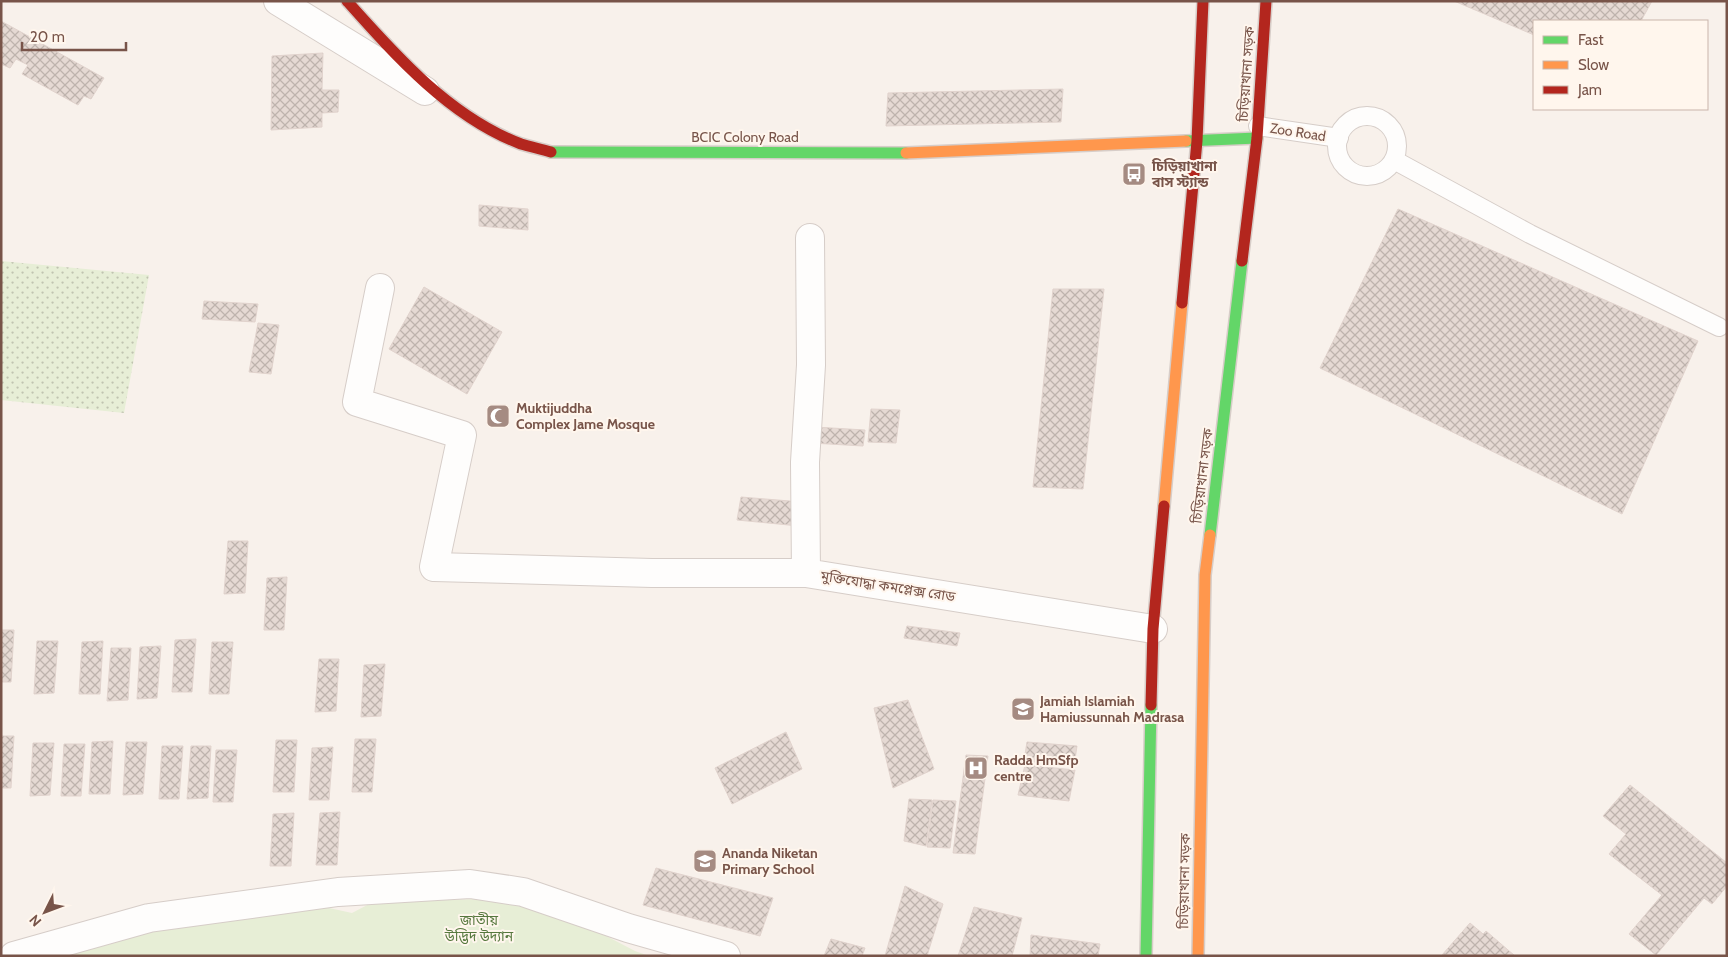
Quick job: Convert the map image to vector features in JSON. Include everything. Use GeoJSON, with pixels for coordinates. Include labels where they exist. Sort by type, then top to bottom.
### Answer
{"type":"FeatureCollection","features":[{"type":"Feature","properties":{"kind":"main road","name":"BCIC Colony Road"},"geometry":{"type":"LineString","coordinates":[[347,1],[394,52],[439,93],[476,121],[520,143],[552,152],[932,152],[1196,141],[1258,132]]}},
{"type":"Feature","properties":{"kind":"main road"},"geometry":{"type":"LineString","coordinates":[[1146,956],[1153,628],[1196,141],[1203,1]]}},
{"type":"Feature","properties":{"kind":"main road","name":"চিড়িয়াখানা সড়ক"},"geometry":{"type":"LineString","coordinates":[[1198,956],[1205,575],[1258,132],[1266,1]]}},
{"type":"Feature","properties":{"kind":"street"},"geometry":{"type":"LineString","coordinates":[[278,1],[476,121]]}},
{"type":"Feature","properties":{"kind":"street","name":"মুক্তিযোদ্ধা কমপ্লেক্স রোড"},"geometry":{"type":"LineString","coordinates":[[810,238],[811,365],[805,462],[806,573],[1153,628]]}},
{"type":"Feature","properties":{"kind":"street"},"geometry":{"type":"LineString","coordinates":[[380,288],[357,402],[462,435],[434,567],[652,573],[806,573]]}},
{"type":"Feature","properties":{"kind":"street"},"geometry":{"type":"LineString","coordinates":[[14,956],[149,918],[338,892],[470,884],[522,892],[628,928],[726,956]]}},
{"type":"Feature","properties":{"kind":"lane"},"geometry":{"type":"LineString","coordinates":[[1368,116],[1377,118],[1386,123],[1395,135],[1397,150],[1394,160],[1388,168],[1379,173],[1370,176],[1361,175],[1344,165],[1338,148],[1339,138],[1343,129],[1350,122],[1368,116]]}},
{"type":"Feature","properties":{"kind":"lane","name":"Zoo Road"},"geometry":{"type":"LineString","coordinates":[[1258,132],[1339,138]]}},
{"type":"Feature","properties":{"kind":"lane"},"geometry":{"type":"LineString","coordinates":[[1394,160],[1530,234],[1719,326]]}},
{"type":"Feature","properties":{"kind":"green space"},"geometry":{"type":"Polygon","coordinates":[[[1,261],[149,275],[124,413],[1,400],[1,261]]]}},
{"type":"Feature","properties":{"kind":"green space","name":"জাতীয় উদ্ভিদ উদ্যান"},"geometry":{"type":"Polygon","coordinates":[[[480,899],[566,915],[635,951],[649,956],[69,956],[141,931],[320,906],[352,913],[373,902],[480,899]]]}},
{"type":"Feature","properties":{"kind":"building"},"geometry":{"type":"Polygon","coordinates":[[[1454,1],[1652,1],[1642,20],[1533,20],[1533,35],[1454,1]]]}},
{"type":"Feature","properties":{"kind":"building"},"geometry":{"type":"Polygon","coordinates":[[[1,21],[104,78],[91,99],[84,96],[78,105],[22,74],[28,65],[16,59],[10,68],[1,64],[1,21]]]}},
{"type":"Feature","properties":{"kind":"building"},"geometry":{"type":"Polygon","coordinates":[[[323,53],[322,90],[339,90],[338,112],[322,113],[322,127],[271,130],[272,56],[323,53]]]}},
{"type":"Feature","properties":{"kind":"building"},"geometry":{"type":"Polygon","coordinates":[[[1063,89],[1061,122],[886,126],[888,93],[1063,89]]]}},
{"type":"Feature","properties":{"kind":"building"},"geometry":{"type":"Polygon","coordinates":[[[479,205],[528,209],[528,230],[479,226],[479,205]]]}},
{"type":"Feature","properties":{"kind":"building"},"geometry":{"type":"Polygon","coordinates":[[[1398,209],[1698,341],[1622,514],[1320,368],[1398,209]]]}},
{"type":"Feature","properties":{"kind":"building"},"geometry":{"type":"Polygon","coordinates":[[[424,287],[502,332],[467,394],[389,349],[424,287]]]}},
{"type":"Feature","properties":{"kind":"building"},"geometry":{"type":"Polygon","coordinates":[[[1053,289],[1104,289],[1083,489],[1033,487],[1053,289]]]}},
{"type":"Feature","properties":{"kind":"building"},"geometry":{"type":"Polygon","coordinates":[[[204,301],[258,304],[255,322],[202,319],[204,301]]]}},
{"type":"Feature","properties":{"kind":"building"},"geometry":{"type":"Polygon","coordinates":[[[258,323],[279,325],[271,374],[249,372],[258,323]]]}},
{"type":"Feature","properties":{"kind":"building"},"geometry":{"type":"Polygon","coordinates":[[[871,409],[900,410],[896,443],[868,442],[871,409]]]}},
{"type":"Feature","properties":{"kind":"building"},"geometry":{"type":"Polygon","coordinates":[[[815,427],[865,430],[863,446],[812,443],[815,427]]]}},
{"type":"Feature","properties":{"kind":"building"},"geometry":{"type":"Polygon","coordinates":[[[741,497],[802,502],[799,526],[737,520],[741,497]]]}},
{"type":"Feature","properties":{"kind":"building"},"geometry":{"type":"Polygon","coordinates":[[[228,541],[248,541],[245,593],[224,594],[228,541]]]}},
{"type":"Feature","properties":{"kind":"building"},"geometry":{"type":"Polygon","coordinates":[[[287,577],[284,630],[264,630],[267,578],[287,577]]]}},
{"type":"Feature","properties":{"kind":"building"},"geometry":{"type":"Polygon","coordinates":[[[907,626],[960,633],[957,646],[904,638],[907,626]]]}},
{"type":"Feature","properties":{"kind":"building"},"geometry":{"type":"Polygon","coordinates":[[[1,630],[14,630],[11,682],[1,682],[1,630]]]}},
{"type":"Feature","properties":{"kind":"building"},"geometry":{"type":"Polygon","coordinates":[[[196,639],[192,692],[172,692],[175,640],[196,639]]]}},
{"type":"Feature","properties":{"kind":"building"},"geometry":{"type":"Polygon","coordinates":[[[37,641],[58,641],[54,693],[34,694],[37,641]]]}},
{"type":"Feature","properties":{"kind":"building"},"geometry":{"type":"Polygon","coordinates":[[[103,641],[100,694],[79,694],[82,642],[103,641]]]}},
{"type":"Feature","properties":{"kind":"building"},"geometry":{"type":"Polygon","coordinates":[[[212,642],[233,642],[229,694],[209,694],[212,642]]]}},
{"type":"Feature","properties":{"kind":"building"},"geometry":{"type":"Polygon","coordinates":[[[161,646],[157,698],[137,699],[140,647],[161,646]]]}},
{"type":"Feature","properties":{"kind":"building"},"geometry":{"type":"Polygon","coordinates":[[[111,648],[131,648],[128,700],[107,701],[111,648]]]}},
{"type":"Feature","properties":{"kind":"building"},"geometry":{"type":"Polygon","coordinates":[[[319,659],[339,659],[336,711],[315,712],[319,659]]]}},
{"type":"Feature","properties":{"kind":"building"},"geometry":{"type":"Polygon","coordinates":[[[385,664],[381,716],[361,717],[364,665],[385,664]]]}},
{"type":"Feature","properties":{"kind":"building"},"geometry":{"type":"Polygon","coordinates":[[[908,700],[934,769],[893,788],[874,708],[908,700]]]}},
{"type":"Feature","properties":{"kind":"building"},"geometry":{"type":"Polygon","coordinates":[[[786,732],[802,769],[732,804],[715,768],[786,732]]]}},
{"type":"Feature","properties":{"kind":"building"},"geometry":{"type":"Polygon","coordinates":[[[1,736],[14,736],[11,788],[1,788],[1,736]]]}},
{"type":"Feature","properties":{"kind":"building"},"geometry":{"type":"Polygon","coordinates":[[[355,739],[376,739],[372,792],[352,792],[355,739]]]}},
{"type":"Feature","properties":{"kind":"building"},"geometry":{"type":"Polygon","coordinates":[[[276,740],[297,740],[294,792],[273,792],[276,740]]]}},
{"type":"Feature","properties":{"kind":"building"},"geometry":{"type":"Polygon","coordinates":[[[113,741],[110,794],[89,794],[92,742],[113,741]]]}},
{"type":"Feature","properties":{"kind":"building"},"geometry":{"type":"Polygon","coordinates":[[[126,742],[147,742],[143,794],[123,795],[126,742]]]}},
{"type":"Feature","properties":{"kind":"building"},"geometry":{"type":"Polygon","coordinates":[[[1027,742],[1077,746],[1074,766],[1024,761],[1027,742]]]}},
{"type":"Feature","properties":{"kind":"building"},"geometry":{"type":"Polygon","coordinates":[[[33,743],[54,743],[50,795],[30,796],[33,743]]]}},
{"type":"Feature","properties":{"kind":"building"},"geometry":{"type":"Polygon","coordinates":[[[64,744],[85,744],[81,796],[61,796],[64,744]]]}},
{"type":"Feature","properties":{"kind":"building"},"geometry":{"type":"Polygon","coordinates":[[[162,746],[183,746],[179,799],[159,799],[162,746]]]}},
{"type":"Feature","properties":{"kind":"building"},"geometry":{"type":"Polygon","coordinates":[[[191,746],[211,746],[208,798],[187,799],[191,746]]]}},
{"type":"Feature","properties":{"kind":"building"},"geometry":{"type":"Polygon","coordinates":[[[333,747],[329,800],[309,800],[312,748],[333,747]]]}},
{"type":"Feature","properties":{"kind":"building"},"geometry":{"type":"Polygon","coordinates":[[[216,750],[237,750],[233,802],[213,802],[216,750]]]}},
{"type":"Feature","properties":{"kind":"building"},"geometry":{"type":"Polygon","coordinates":[[[966,755],[988,756],[975,854],[953,853],[966,755]]]}},
{"type":"Feature","properties":{"kind":"building"},"geometry":{"type":"Polygon","coordinates":[[[1025,765],[1075,770],[1069,801],[1018,795],[1025,765]]]}},
{"type":"Feature","properties":{"kind":"building"},"geometry":{"type":"Polygon","coordinates":[[[1630,785],[1727,863],[1727,886],[1712,904],[1704,898],[1656,955],[1629,934],[1662,895],[1609,854],[1626,834],[1603,816],[1630,785]]]}},
{"type":"Feature","properties":{"kind":"building"},"geometry":{"type":"Polygon","coordinates":[[[909,799],[932,800],[926,846],[904,841],[909,799]]]}},
{"type":"Feature","properties":{"kind":"building"},"geometry":{"type":"Polygon","coordinates":[[[933,800],[956,801],[950,848],[927,847],[933,800]]]}},
{"type":"Feature","properties":{"kind":"building"},"geometry":{"type":"Polygon","coordinates":[[[340,812],[337,865],[316,865],[320,813],[340,812]]]}},
{"type":"Feature","properties":{"kind":"building"},"geometry":{"type":"Polygon","coordinates":[[[294,813],[291,866],[270,866],[273,814],[294,813]]]}},
{"type":"Feature","properties":{"kind":"building"},"geometry":{"type":"Polygon","coordinates":[[[656,868],[773,898],[760,936],[643,905],[656,868]]]}},
{"type":"Feature","properties":{"kind":"building"},"geometry":{"type":"Polygon","coordinates":[[[905,886],[943,904],[927,956],[885,956],[905,886]]]}},
{"type":"Feature","properties":{"kind":"building"},"geometry":{"type":"Polygon","coordinates":[[[974,907],[1022,918],[1012,956],[958,956],[974,907]]]}},
{"type":"Feature","properties":{"kind":"building"},"geometry":{"type":"Polygon","coordinates":[[[1470,923],[1483,934],[1486,931],[1515,956],[1442,955],[1470,923]]]}},
{"type":"Feature","properties":{"kind":"building"},"geometry":{"type":"Polygon","coordinates":[[[1031,935],[1100,944],[1098,956],[1030,956],[1031,935]]]}},
{"type":"Feature","properties":{"kind":"building"},"geometry":{"type":"Polygon","coordinates":[[[831,939],[865,948],[862,956],[824,956],[831,939]]]}},
{"type":"Feature","properties":{"kind":"traffic: fast"},"geometry":{"type":"LineString","coordinates":[[1186,141],[1257,138]]}},
{"type":"Feature","properties":{"kind":"traffic: fast"},"geometry":{"type":"LineString","coordinates":[[551,152],[906,153]]}},
{"type":"Feature","properties":{"kind":"traffic: fast"},"geometry":{"type":"LineString","coordinates":[[1210,535],[1242,261]]}},
{"type":"Feature","properties":{"kind":"traffic: fast"},"geometry":{"type":"LineString","coordinates":[[1146,956],[1151,705]]}},
{"type":"Feature","properties":{"kind":"traffic: slow"},"geometry":{"type":"LineString","coordinates":[[906,153],[1186,141]]}},
{"type":"Feature","properties":{"kind":"traffic: slow"},"geometry":{"type":"LineString","coordinates":[[1164,506],[1182,303]]}},
{"type":"Feature","properties":{"kind":"traffic: slow"},"geometry":{"type":"LineString","coordinates":[[1198,956],[1205,575],[1210,535]]}},
{"type":"Feature","properties":{"kind":"traffic: jam"},"geometry":{"type":"LineString","coordinates":[[347,1],[405,63],[448,101],[471,118],[495,132],[521,144],[551,152]]}},
{"type":"Feature","properties":{"kind":"traffic: jam"},"geometry":{"type":"LineString","coordinates":[[1182,303],[1197,141],[1203,1]]}},
{"type":"Feature","properties":{"kind":"traffic: jam"},"geometry":{"type":"LineString","coordinates":[[1242,261],[1257,138],[1266,1]]}},
{"type":"Feature","properties":{"kind":"traffic: jam"},"geometry":{"type":"LineString","coordinates":[[1151,705],[1153,629],[1164,506]]}},
{"type":"Feature","properties":{"kind":"place","name":"চিড়িয়াখানা বাস স্ট্যান্ড"},"geometry":{"type":"Point","coordinates":[1134,174]}},
{"type":"Feature","properties":{"kind":"place","name":"Muktijuddha Complex Jame Mosque"},"geometry":{"type":"Point","coordinates":[498,416]}},
{"type":"Feature","properties":{"kind":"place","name":"Jamiah Islamiah Hamiussunnah Madrasa"},"geometry":{"type":"Point","coordinates":[1023,709]}},
{"type":"Feature","properties":{"kind":"place","name":"Radda HmSfp centre"},"geometry":{"type":"Point","coordinates":[976,768]}},
{"type":"Feature","properties":{"kind":"place","name":"Ananda Niketan Primary School"},"geometry":{"type":"Point","coordinates":[705,861]}}]}
